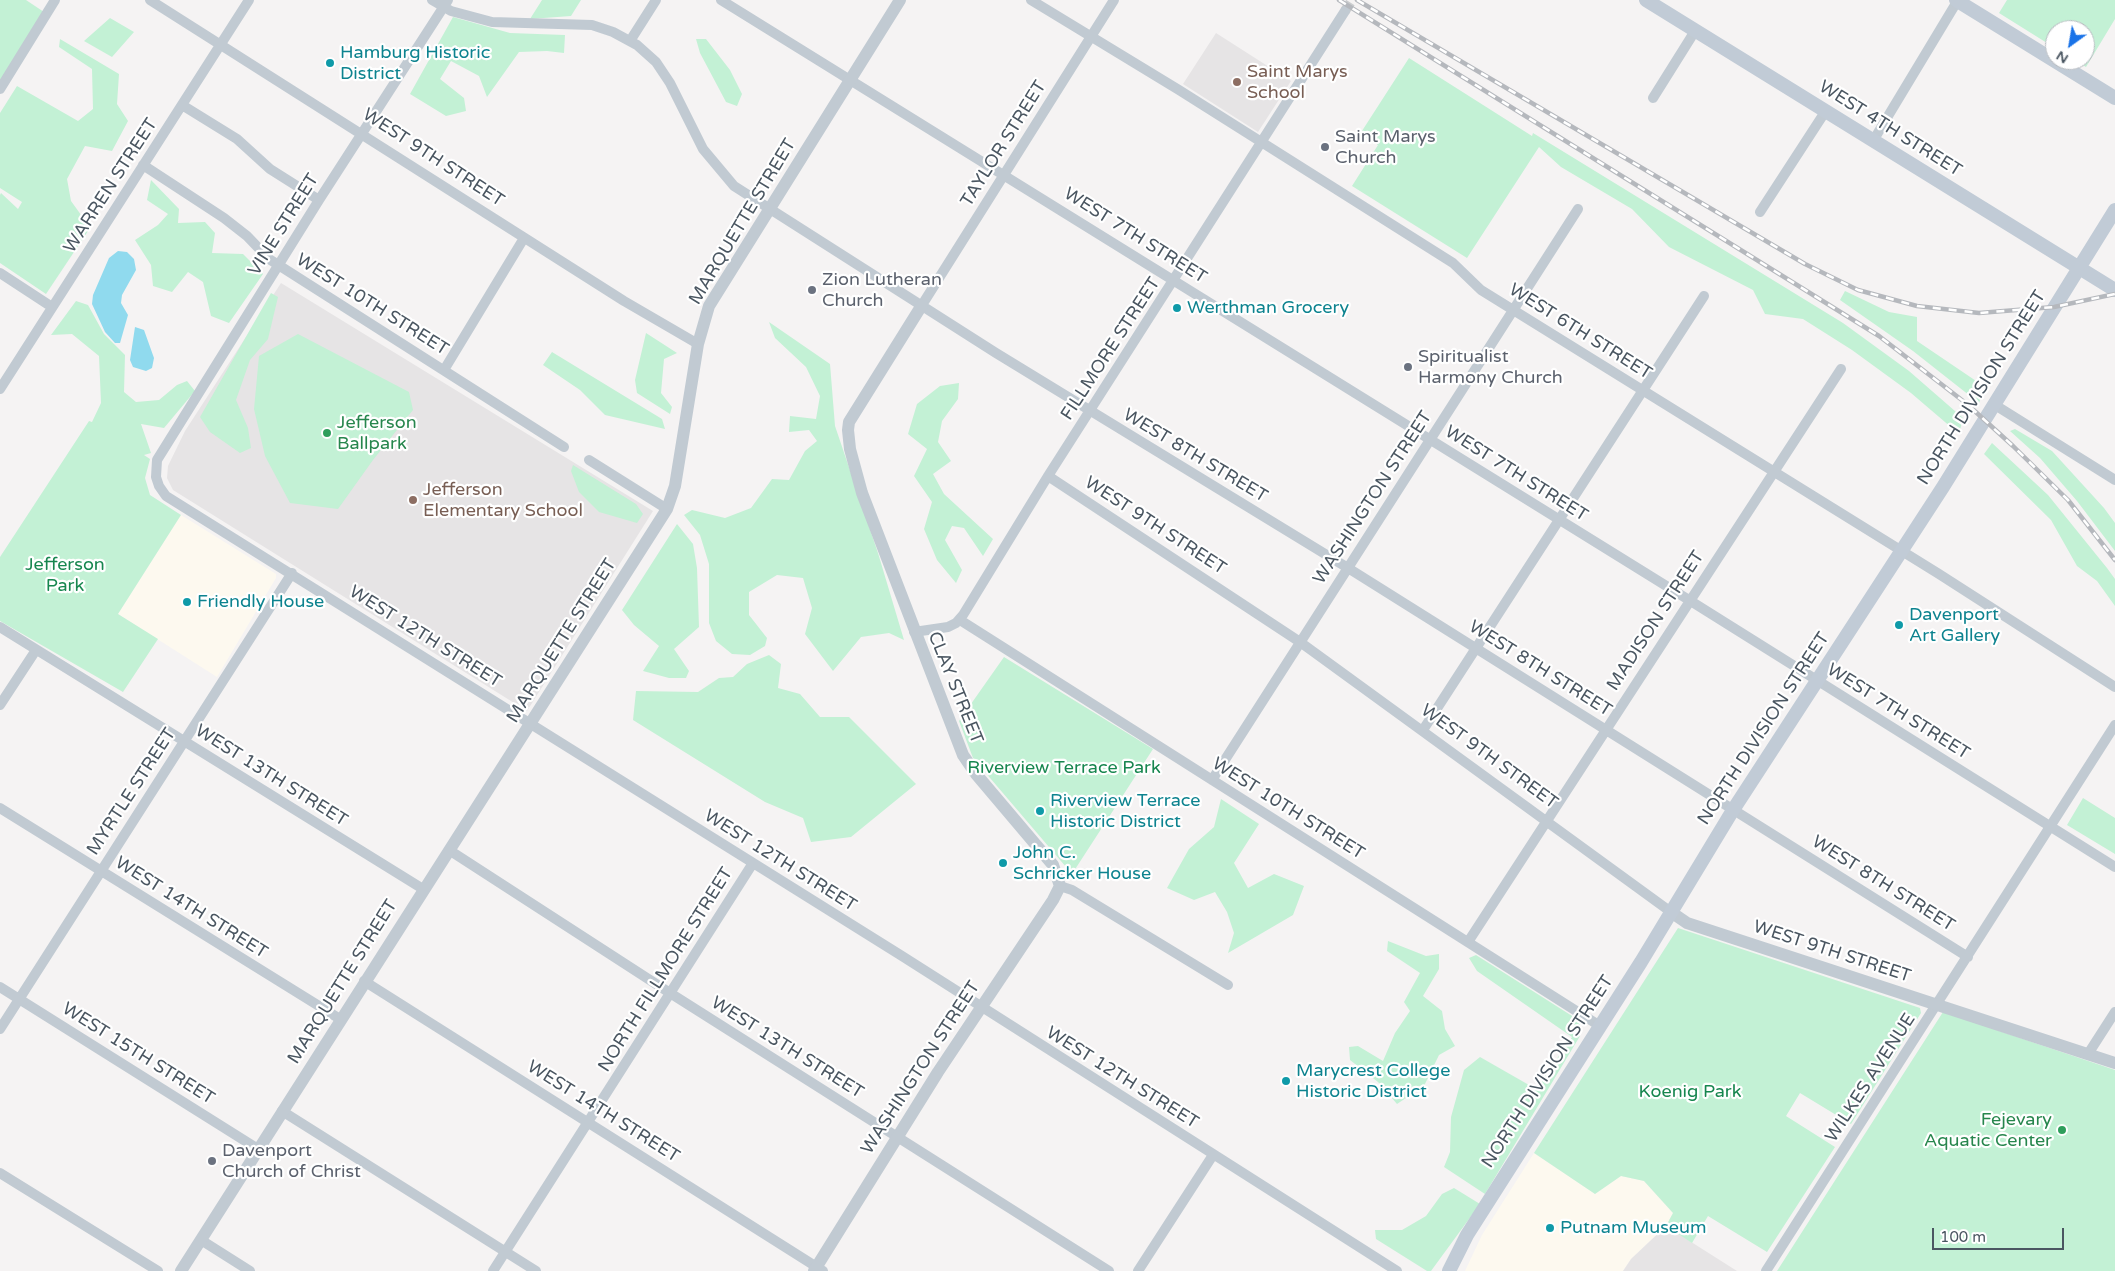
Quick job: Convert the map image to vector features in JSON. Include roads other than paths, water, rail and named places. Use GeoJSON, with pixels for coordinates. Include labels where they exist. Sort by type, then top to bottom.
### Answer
{"type":"FeatureCollection","features":[{"type":"Feature","properties":{"kind":"main road","name":"WEST 4TH STREET"},"geometry":{"type":"LineString","coordinates":[[1646,0],[1665,5],[1695,31],[2115,290]]}},
{"type":"Feature","properties":{"kind":"main road"},"geometry":{"type":"LineString","coordinates":[[1957,0],[2115,98]]}},
{"type":"Feature","properties":{"kind":"main road","name":"NORTH DIVISION STREET"},"geometry":{"type":"LineString","coordinates":[[1449,1271],[1467,1235],[1672,912],[1733,810],[1994,405],[2115,210]]}},
{"type":"Feature","properties":{"kind":"street"},"geometry":{"type":"LineString","coordinates":[[0,89],[54,0]]}},
{"type":"Feature","properties":{"kind":"street","name":"WEST 9TH STREET"},"geometry":{"type":"LineString","coordinates":[[150,0],[624,301],[698,344]]}},
{"type":"Feature","properties":{"kind":"street","name":"WARREN STREET"},"geometry":{"type":"LineString","coordinates":[[0,389],[249,0]]}},
{"type":"Feature","properties":{"kind":"street","name":"WEST 8TH STREET"},"geometry":{"type":"LineString","coordinates":[[432,0],[446,3],[467,16],[492,22],[592,25],[630,41],[656,62],[670,83],[703,149],[734,186],[1968,957]]}},
{"type":"Feature","properties":{"kind":"street"},"geometry":{"type":"LineString","coordinates":[[630,41],[656,0]]}},
{"type":"Feature","properties":{"kind":"street","name":"WEST 7TH STREET"},"geometry":{"type":"LineString","coordinates":[[721,0],[1175,280],[2115,867]]}},
{"type":"Feature","properties":{"kind":"street","name":"MARQUETTE STREET"},"geometry":{"type":"LineString","coordinates":[[181,1271],[364,981],[667,509],[674,486],[698,344],[709,306],[900,0]]}},
{"type":"Feature","properties":{"kind":"street","name":"WEST 6TH STREET"},"geometry":{"type":"LineString","coordinates":[[1031,0],[1452,263],[1481,290],[1901,551],[2115,687]]}},
{"type":"Feature","properties":{"kind":"street","name":"TAYLOR STREET"},"geometry":{"type":"LineString","coordinates":[[922,305],[1114,0]]}},
{"type":"Feature","properties":{"kind":"street"},"geometry":{"type":"LineString","coordinates":[[1873,141],[1957,0]]}},
{"type":"Feature","properties":{"kind":"street","name":"VINE STREET"},"geometry":{"type":"LineString","coordinates":[[156,472],[157,460],[318,200],[446,3]]}},
{"type":"Feature","properties":{"kind":"street","name":"FILLMORE STREET"},"geometry":{"type":"LineString","coordinates":[[1048,476],[1175,280],[1345,11]]}},
{"type":"Feature","properties":{"kind":"street"},"geometry":{"type":"LineString","coordinates":[[1653,98],[1695,31]]}},
{"type":"Feature","properties":{"kind":"street"},"geometry":{"type":"LineString","coordinates":[[182,105],[238,139],[270,169],[318,200]]}},
{"type":"Feature","properties":{"kind":"street"},"geometry":{"type":"LineString","coordinates":[[1760,212],[1825,112]]}},
{"type":"Feature","properties":{"kind":"street","name":"WEST 10TH STREET"},"geometry":{"type":"LineString","coordinates":[[143,165],[224,218],[278,265],[564,447]]}},
{"type":"Feature","properties":{"kind":"street","name":"WASHINGTON STREET"},"geometry":{"type":"LineString","coordinates":[[1212,780],[1578,209]]}},
{"type":"Feature","properties":{"kind":"street"},"geometry":{"type":"LineString","coordinates":[[444,370],[524,238]]}},
{"type":"Feature","properties":{"kind":"street"},"geometry":{"type":"LineString","coordinates":[[0,273],[52,307]]}},
{"type":"Feature","properties":{"kind":"street"},"geometry":{"type":"LineString","coordinates":[[1423,730],[1704,296]]}},
{"type":"Feature","properties":{"kind":"street","name":"CLAY STREET"},"geometry":{"type":"LineString","coordinates":[[922,305],[850,422],[848,430],[850,450],[862,494],[963,755],[976,774],[1053,865],[1060,886]]}},
{"type":"Feature","properties":{"kind":"street","name":"MADISON STREET"},"geometry":{"type":"LineString","coordinates":[[1468,942],[1772,472],[1841,369]]}},
{"type":"Feature","properties":{"kind":"street"},"geometry":{"type":"LineString","coordinates":[[1994,405],[2115,480]]}},
{"type":"Feature","properties":{"kind":"street"},"geometry":{"type":"LineString","coordinates":[[589,460],[667,509]]}},
{"type":"Feature","properties":{"kind":"street","name":"WEST 12TH STREET"},"geometry":{"type":"LineString","coordinates":[[156,472],[159,486],[166,496],[530,722],[1397,1271]]}},
{"type":"Feature","properties":{"kind":"street"},"geometry":{"type":"LineString","coordinates":[[914,632],[948,628],[960,620],[1048,476]]}},
{"type":"Feature","properties":{"kind":"street","name":"WEST 9TH STREET"},"geometry":{"type":"LineString","coordinates":[[1048,476],[1300,642],[1687,923],[1938,1004],[2115,1064]]}},
{"type":"Feature","properties":{"kind":"street","name":"MYRTLE STREET"},"geometry":{"type":"LineString","coordinates":[[0,1029],[292,573]]}},
{"type":"Feature","properties":{"kind":"street","name":"WEST 10TH STREET"},"geometry":{"type":"LineString","coordinates":[[960,620],[1600,1026]]}},
{"type":"Feature","properties":{"kind":"street","name":"WEST 13TH STREET"},"geometry":{"type":"LineString","coordinates":[[0,627],[423,889]]}},
{"type":"Feature","properties":{"kind":"street"},"geometry":{"type":"LineString","coordinates":[[0,705],[36,650]]}},
{"type":"Feature","properties":{"kind":"street","name":"WILKES AVENUE"},"geometry":{"type":"LineString","coordinates":[[1766,1271],[2051,828],[2115,725]]}},
{"type":"Feature","properties":{"kind":"street","name":"WEST 14TH STREET"},"geometry":{"type":"LineString","coordinates":[[0,808],[340,1019]]}},
{"type":"Feature","properties":{"kind":"street","name":"WEST 13TH STREET"},"geometry":{"type":"LineString","coordinates":[[448,850],[670,994],[1110,1271]]}},
{"type":"Feature","properties":{"kind":"street","name":"NORTH FILLMORE STREET"},"geometry":{"type":"LineString","coordinates":[[493,1271],[753,863]]}},
{"type":"Feature","properties":{"kind":"street"},"geometry":{"type":"LineString","coordinates":[[1060,886],[1072,890],[1228,985]]}},
{"type":"Feature","properties":{"kind":"street","name":"WASHINGTON STREET"},"geometry":{"type":"LineString","coordinates":[[818,1270],[897,1137],[1060,886]]}},
{"type":"Feature","properties":{"kind":"street","name":"WEST 14TH STREET"},"geometry":{"type":"LineString","coordinates":[[364,981],[589,1122],[818,1270]]}},
{"type":"Feature","properties":{"kind":"street","name":"WEST 15TH STREET"},"geometry":{"type":"LineString","coordinates":[[0,987],[258,1148]]}},
{"type":"Feature","properties":{"kind":"street"},"geometry":{"type":"LineString","coordinates":[[2088,1054],[2115,1012]]}},
{"type":"Feature","properties":{"kind":"street"},"geometry":{"type":"LineString","coordinates":[[282,1111],[536,1271]]}},
{"type":"Feature","properties":{"kind":"street"},"geometry":{"type":"LineString","coordinates":[[1138,1271],[1213,1155]]}},
{"type":"Feature","properties":{"kind":"street"},"geometry":{"type":"LineString","coordinates":[[0,1173],[158,1271]]}},
{"type":"Feature","properties":{"kind":"street"},"geometry":{"type":"LineString","coordinates":[[201,1240],[250,1271]]}},
{"type":"Feature","properties":{"kind":"water"},"geometry":{"type":"Polygon","coordinates":[[[118,251],[127,252],[134,259],[136,270],[122,295],[121,303],[128,315],[120,343],[115,343],[105,332],[92,304],[93,295],[109,258],[118,251]]]}},
{"type":"Feature","properties":{"kind":"water"},"geometry":{"type":"Polygon","coordinates":[[[135,327],[144,330],[154,358],[152,368],[146,371],[133,367],[130,360],[135,327]]]}},
{"type":"Feature","properties":{"kind":"tunnel"},"geometry":{"type":"LineString","coordinates":[[1345,11],[1352,0]]}},
{"type":"Feature","properties":{"kind":"railway"},"geometry":{"type":"LineString","coordinates":[[1339,0],[1879,336],[1967,404],[2013,446],[2068,500],[2115,560]]}},
{"type":"Feature","properties":{"kind":"railway"},"geometry":{"type":"LineString","coordinates":[[1357,0],[1805,264],[1858,290],[1917,306],[1979,313],[2054,307],[2115,294]]}},
{"type":"Feature","properties":{"kind":"place","name":"Hamburg Historic District"},"geometry":{"type":"Point","coordinates":[330,63]}},
{"type":"Feature","properties":{"kind":"place","name":"Saint Marys School"},"geometry":{"type":"Point","coordinates":[1237,82]}},
{"type":"Feature","properties":{"kind":"place","name":"Saint Marys Church"},"geometry":{"type":"Point","coordinates":[1325,147]}},
{"type":"Feature","properties":{"kind":"place","name":"Zion Lutheran Church"},"geometry":{"type":"Point","coordinates":[812,290]}},
{"type":"Feature","properties":{"kind":"place","name":"Werthman Grocery"},"geometry":{"type":"Point","coordinates":[1177,308]}},
{"type":"Feature","properties":{"kind":"place","name":"Spiritualist Harmony Church"},"geometry":{"type":"Point","coordinates":[1408,367]}},
{"type":"Feature","properties":{"kind":"place","name":"Jefferson Ballpark"},"geometry":{"type":"Point","coordinates":[327,433]}},
{"type":"Feature","properties":{"kind":"place","name":"Jefferson Elementary School"},"geometry":{"type":"Point","coordinates":[413,500]}},
{"type":"Feature","properties":{"kind":"place","name":"Friendly House"},"geometry":{"type":"Point","coordinates":[187,602]}},
{"type":"Feature","properties":{"kind":"place","name":"Davenport Art Gallery"},"geometry":{"type":"Point","coordinates":[1899,625]}},
{"type":"Feature","properties":{"kind":"place","name":"Riverview Terrace Historic District"},"geometry":{"type":"Point","coordinates":[1040,811]}},
{"type":"Feature","properties":{"kind":"place","name":"John C. Schricker House"},"geometry":{"type":"Point","coordinates":[1003,863]}},
{"type":"Feature","properties":{"kind":"place","name":"Marycrest College Historic District"},"geometry":{"type":"Point","coordinates":[1286,1081]}},
{"type":"Feature","properties":{"kind":"place","name":"Fejevary Aquatic Center"},"geometry":{"type":"Point","coordinates":[2062,1130]}},
{"type":"Feature","properties":{"kind":"place","name":"Davenport Church of Christ"},"geometry":{"type":"Point","coordinates":[212,1161]}},
{"type":"Feature","properties":{"kind":"place","name":"Putnam Museum"},"geometry":{"type":"Point","coordinates":[1550,1228]}},
{"type":"Feature","properties":{"kind":"park label","name":"Jefferson Park"},"geometry":{"type":"Point","coordinates":[65,575]}},
{"type":"Feature","properties":{"kind":"park label","name":"Riverview Terrace Park"},"geometry":{"type":"Point","coordinates":[1064,768]}},
{"type":"Feature","properties":{"kind":"park label","name":"Koenig Park"},"geometry":{"type":"Point","coordinates":[1690,1092]}}]}
